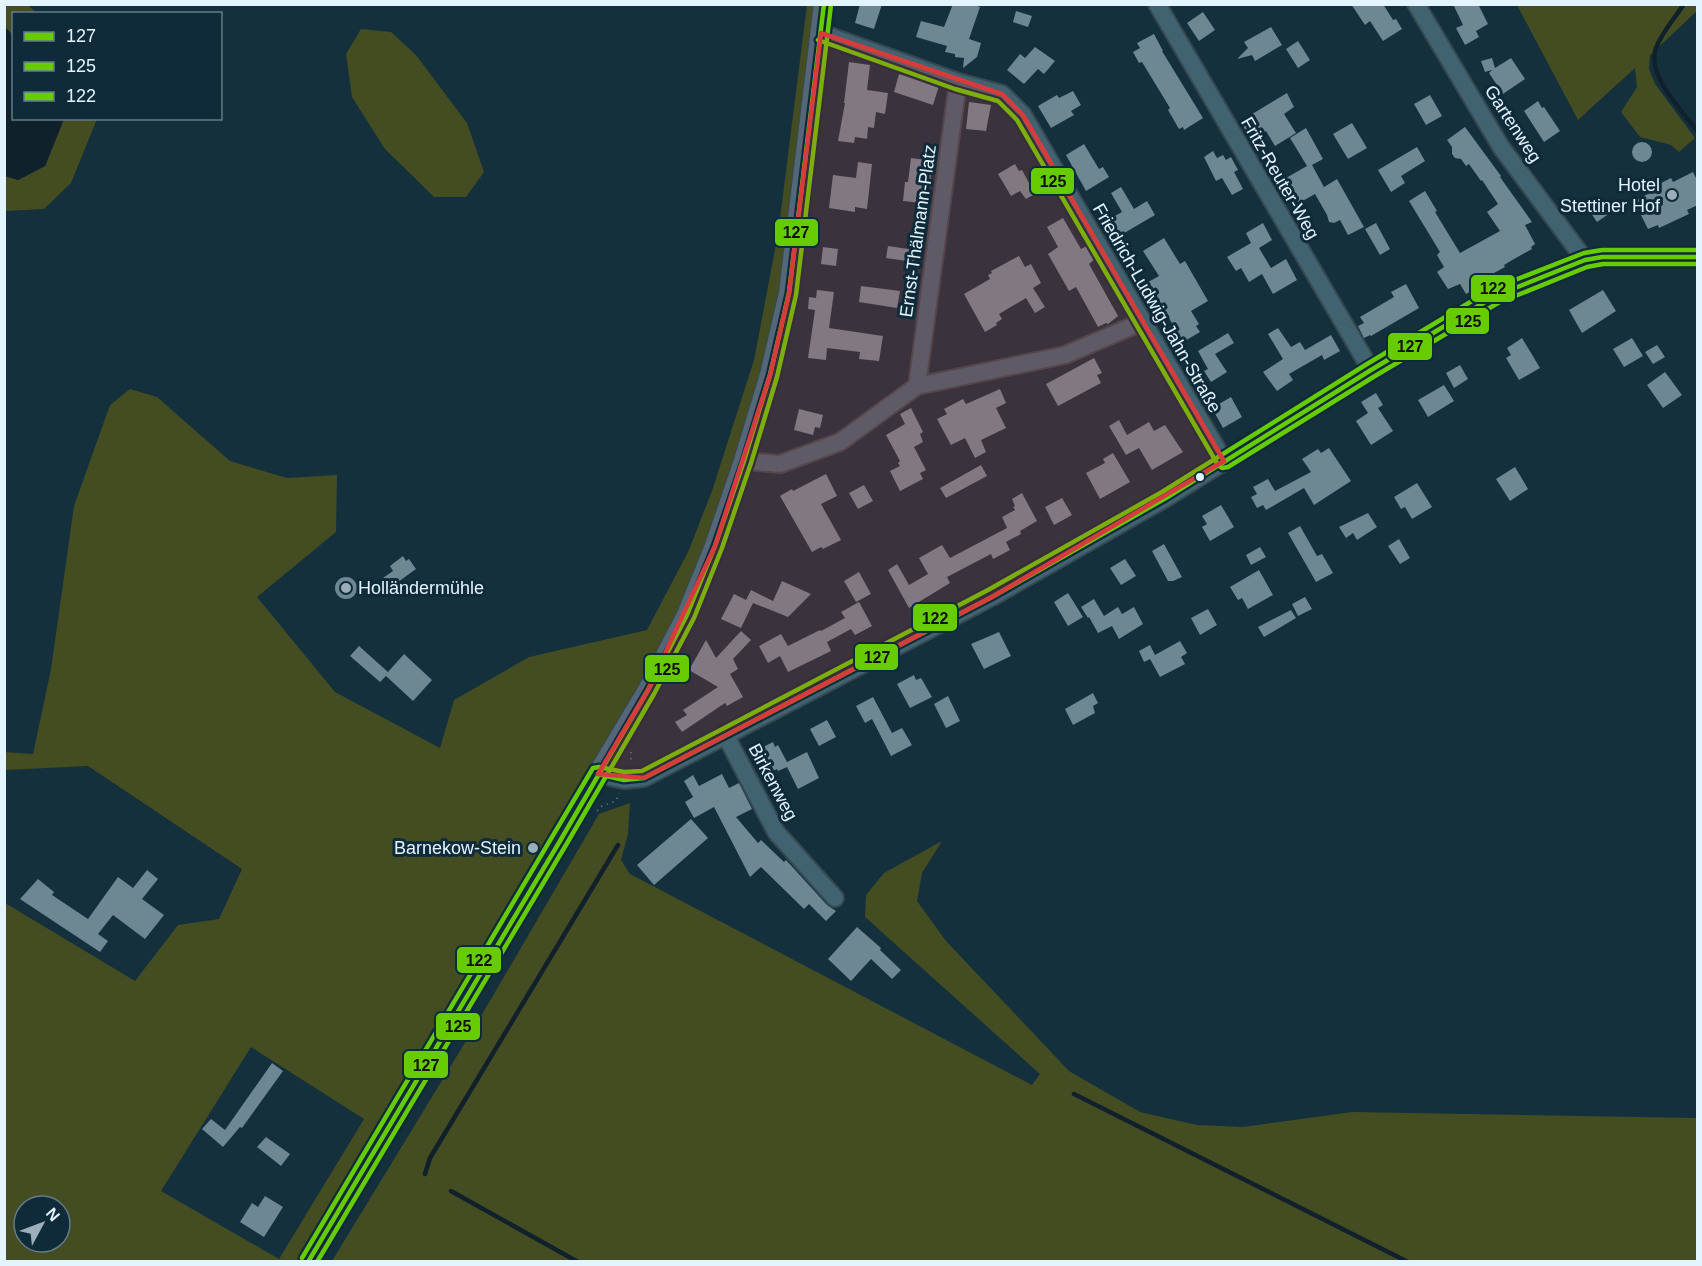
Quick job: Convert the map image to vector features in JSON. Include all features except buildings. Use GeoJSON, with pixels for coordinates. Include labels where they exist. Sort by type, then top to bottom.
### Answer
{"type":"FeatureCollection","features":[{"type":"Feature","properties":{"kind":"main road"},"geometry":{"type":"LineString","coordinates":[[308,1262],[542,872],[648,690],[687,615],[715,546],[744,461],[770,375],[789,293],[824,4]]}},
{"type":"Feature","properties":{"kind":"street","name":"Fritz-Reuter-Weg"},"geometry":{"type":"LineString","coordinates":[[1157,4],[1371,370]]}},
{"type":"Feature","properties":{"kind":"street","name":"Gartenweg"},"geometry":{"type":"LineString","coordinates":[[1416,4],[1501,147],[1585,260]]}},
{"type":"Feature","properties":{"kind":"street","name":"Friedrich-Ludwig-Jahn-Straße"},"geometry":{"type":"LineString","coordinates":[[821,33],[958,82],[1002,94],[1023,115],[1224,461]]}},
{"type":"Feature","properties":{"kind":"street","name":"Ernst-Thälmann-Platz"},"geometry":{"type":"LineString","coordinates":[[917,386],[958,82]]}},
{"type":"Feature","properties":{"kind":"street"},"geometry":{"type":"LineString","coordinates":[[598,774],[624,780],[644,778],[992,597],[1156,504],[1371,370],[1496,296],[1585,260],[1602,257],[1698,257]]}},
{"type":"Feature","properties":{"kind":"street"},"geometry":{"type":"LineString","coordinates":[[744,461],[780,464],[840,442],[917,386],[1065,356],[1142,322]]}},
{"type":"Feature","properties":{"kind":"street","name":"Birkenweg"},"geometry":{"type":"LineString","coordinates":[[726,736],[776,832],[835,898]]}},
{"type":"Feature","properties":{"kind":"highlighted area"},"geometry":{"type":"Polygon","coordinates":[[[821,33],[1002,94],[1023,115],[1224,461],[992,597],[644,778],[598,774],[648,690],[715,546],[770,375],[789,293],[821,33]]]}},
{"type":"Feature","properties":{"kind":"green space"},"geometry":{"type":"Polygon","coordinates":[[[4,5],[28,5],[35,12],[12,12],[12,34],[5,27],[4,5]]]}},
{"type":"Feature","properties":{"kind":"green space"},"geometry":{"type":"Polygon","coordinates":[[[807,5],[818,5],[796,185],[772,324],[739,447],[691,581],[650,666],[605,748],[300,1261],[5,1261],[5,903],[135,981],[178,925],[219,919],[242,869],[88,766],[5,770],[4,752],[33,754],[51,669],[74,506],[110,405],[130,389],[157,397],[230,461],[287,478],[337,475],[336,532],[257,597],[335,692],[440,748],[454,700],[529,657],[647,630],[688,552],[712,491],[754,360],[778,234],[807,5]],[[251,1047],[161,1191],[279,1259],[364,1119],[251,1047]]]}},
{"type":"Feature","properties":{"kind":"green space"},"geometry":{"type":"Polygon","coordinates":[[[1517,5],[1697,5],[1697,11],[1650,55],[1649,69],[1655,84],[1695,138],[1679,152],[1671,145],[1640,137],[1621,112],[1637,87],[1635,68],[1578,120],[1517,5]]]}},
{"type":"Feature","properties":{"kind":"green space"},"geometry":{"type":"Polygon","coordinates":[[[361,29],[391,32],[416,55],[467,123],[484,172],[466,197],[434,197],[385,149],[352,97],[346,54],[361,29]]]}},
{"type":"Feature","properties":{"kind":"green space"},"geometry":{"type":"Polygon","coordinates":[[[64,120],[97,120],[71,183],[44,209],[5,211],[5,176],[18,180],[45,166],[64,120]]]}},
{"type":"Feature","properties":{"kind":"green space"},"geometry":{"type":"Polygon","coordinates":[[[630,803],[628,834],[621,860],[630,874],[1032,1085],[1040,1074],[865,917],[866,895],[884,873],[942,841],[922,873],[917,901],[946,941],[1069,1071],[1140,1112],[1197,1125],[1243,1127],[1352,1112],[1697,1118],[1697,1261],[332,1261],[477,1023],[599,814],[630,803]]]}},
{"type":"Feature","properties":{"kind":"water"},"geometry":{"type":"Polygon","coordinates":[[[4,27],[12,34],[12,120],[64,120],[45,166],[18,180],[5,176],[4,27]]]}},
{"type":"Feature","properties":{"kind":"waterway"},"geometry":{"type":"LineString","coordinates":[[1684,4],[1662,36],[1654,58],[1656,70],[1667,92],[1698,132]]}},
{"type":"Feature","properties":{"kind":"waterway"},"geometry":{"type":"LineString","coordinates":[[425,1174],[430,1158],[618,845]]}},
{"type":"Feature","properties":{"kind":"waterway"},"geometry":{"type":"LineString","coordinates":[[1074,1094],[1408,1262]]}},
{"type":"Feature","properties":{"kind":"waterway"},"geometry":{"type":"LineString","coordinates":[[451,1191],[578,1262]]}},
{"type":"Feature","properties":{"kind":"transit line","name":"127"},"geometry":{"type":"LineString","coordinates":[[308,1262],[560,841],[648,690],[687,615],[715,546],[744,461],[770,375],[789,293],[824,4]]}},
{"type":"Feature","properties":{"kind":"transit line","name":"125"},"geometry":{"type":"LineString","coordinates":[[317,1262],[566,845],[654,694],[694,618],[722,548],[751,463],[777,377],[796,295],[831,5]]}},
{"type":"Feature","properties":{"kind":"transit line","name":"125"},"geometry":{"type":"LineString","coordinates":[[818,40],[955,89],[998,101],[1017,120],[1218,465],[1222,468],[1228,467],[1498,303],[1587,267],[1603,264],[1698,264]]}},
{"type":"Feature","properties":{"kind":"transit line","name":"122"},"geometry":{"type":"LineString","coordinates":[[302,1258],[593,768],[624,772],[642,771],[988,590],[1162,492],[1492,289],[1584,253],[1602,250],[1698,250]]}},
{"type":"Feature","properties":{"kind":"transit line","name":"127"},"geometry":{"type":"LineString","coordinates":[[598,774],[624,780],[644,778],[992,597],[1166,498],[1371,370],[1495,296],[1585,260],[1602,257],[1698,257]]}},
{"type":"Feature","properties":{"kind":"place","name":"Hotel Stettiner Hof"},"geometry":{"type":"Point","coordinates":[1672,195]}},
{"type":"Feature","properties":{"kind":"place","name":"Holländermühle"},"geometry":{"type":"Point","coordinates":[346,588]}},
{"type":"Feature","properties":{"kind":"place","name":"Barnekow-Stein"},"geometry":{"type":"Point","coordinates":[533,848]}}]}
